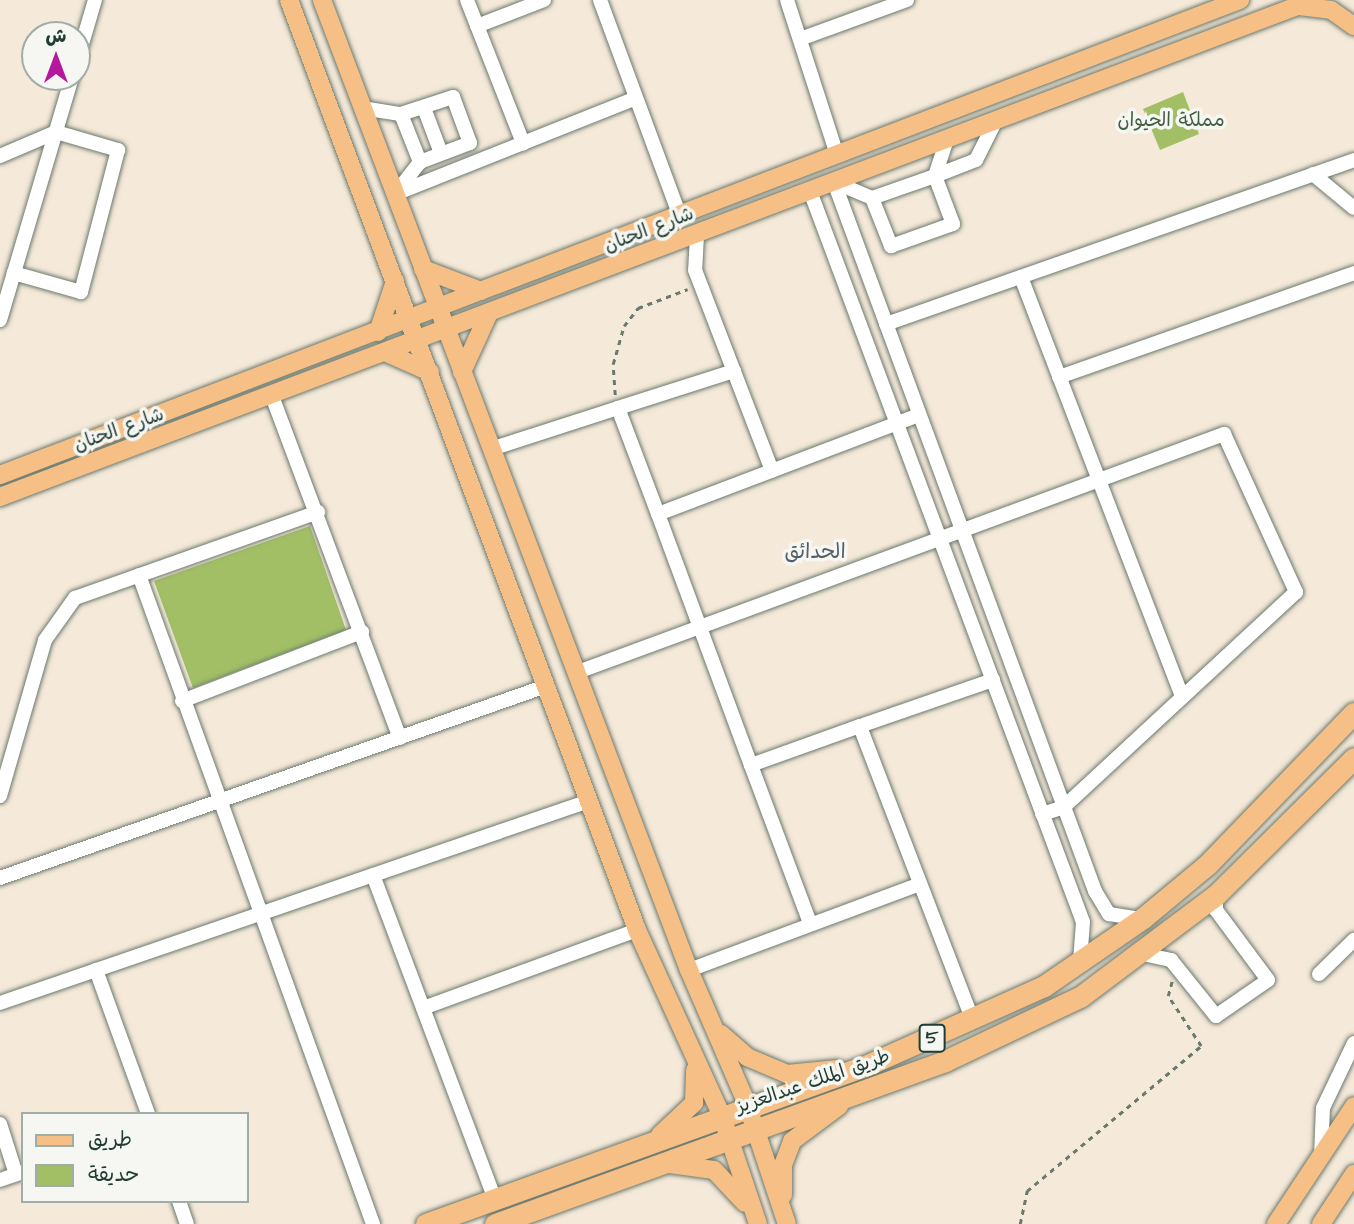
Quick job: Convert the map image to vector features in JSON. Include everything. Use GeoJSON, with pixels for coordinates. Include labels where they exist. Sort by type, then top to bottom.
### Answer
{"type":"FeatureCollection","features":[{"type":"Feature","properties":{"kind":"highway","name":"طريق الملك عبدالعزيز"},"geometry":{"type":"LineString","coordinates":[[426,1224],[747,1104],[872,1063],[973,1021],[1079,964],[1143,918],[1208,864],[1354,713]]}},
{"type":"Feature","properties":{"kind":"highway","name":"طريق الملك عبدالعزيز"},"geometry":{"type":"LineString","coordinates":[[495,1224],[729,1135],[880,1083],[1013,1032],[1143,954],[1216,895],[1354,758]]}},
{"type":"Feature","properties":{"kind":"main road"},"geometry":{"type":"LineString","coordinates":[[289,0],[636,930],[721,1114],[757,1224]]}},
{"type":"Feature","properties":{"kind":"main road"},"geometry":{"type":"LineString","coordinates":[[322,0],[689,970],[747,1104],[786,1222]]}},
{"type":"Feature","properties":{"kind":"main road"},"geometry":{"type":"LineString","coordinates":[[1339,0],[1354,25]]}},
{"type":"Feature","properties":{"kind":"main road","name":"شارع الحنان"},"geometry":{"type":"LineString","coordinates":[[0,475],[1237,1]]}},
{"type":"Feature","properties":{"kind":"main road"},"geometry":{"type":"LineString","coordinates":[[1304,3],[1331,10],[1354,25]]}},
{"type":"Feature","properties":{"kind":"main road","name":"شارع الحنان"},"geometry":{"type":"LineString","coordinates":[[0,497],[418,342],[1304,3]]}},
{"type":"Feature","properties":{"kind":"main road"},"geometry":{"type":"LineString","coordinates":[[423,269],[483,292]]}},
{"type":"Feature","properties":{"kind":"main road"},"geometry":{"type":"LineString","coordinates":[[378,332],[395,281]]}},
{"type":"Feature","properties":{"kind":"main road"},"geometry":{"type":"LineString","coordinates":[[462,373],[488,315]]}},
{"type":"Feature","properties":{"kind":"main road"},"geometry":{"type":"LineString","coordinates":[[387,353],[430,372]]}},
{"type":"Feature","properties":{"kind":"main road"},"geometry":{"type":"LineString","coordinates":[[712,1024],[747,1057],[787,1074],[872,1063]]}},
{"type":"Feature","properties":{"kind":"main road"},"geometry":{"type":"LineString","coordinates":[[633,1148],[671,1129],[694,1103],[690,1050]]}},
{"type":"Feature","properties":{"kind":"main road"},"geometry":{"type":"LineString","coordinates":[[786,1222],[783,1165],[792,1141],[811,1122],[880,1083]]}},
{"type":"Feature","properties":{"kind":"main road"},"geometry":{"type":"LineString","coordinates":[[1276,1224],[1354,1106]]}},
{"type":"Feature","properties":{"kind":"main road"},"geometry":{"type":"LineString","coordinates":[[646,1167],[683,1162],[714,1170],[735,1186],[757,1224]]}},
{"type":"Feature","properties":{"kind":"main road"},"geometry":{"type":"LineString","coordinates":[[1321,1224],[1354,1174]]}},
{"type":"Feature","properties":{"kind":"street"},"geometry":{"type":"LineString","coordinates":[[89,21],[95,0]]}},
{"type":"Feature","properties":{"kind":"street"},"geometry":{"type":"LineString","coordinates":[[467,0],[523,143]]}},
{"type":"Feature","properties":{"kind":"street"},"geometry":{"type":"LineString","coordinates":[[477,26],[544,0]]}},
{"type":"Feature","properties":{"kind":"street"},"geometry":{"type":"LineString","coordinates":[[600,0],[680,215]]}},
{"type":"Feature","properties":{"kind":"street"},"geometry":{"type":"LineString","coordinates":[[787,0],[837,155]]}},
{"type":"Feature","properties":{"kind":"street"},"geometry":{"type":"LineString","coordinates":[[800,39],[907,0]]}},
{"type":"Feature","properties":{"kind":"street"},"geometry":{"type":"LineString","coordinates":[[0,320],[68,91]]}},
{"type":"Feature","properties":{"kind":"street"},"geometry":{"type":"LineString","coordinates":[[362,108],[401,114],[453,97],[470,143],[420,162],[395,194]]}},
{"type":"Feature","properties":{"kind":"street"},"geometry":{"type":"LineString","coordinates":[[395,194],[636,98]]}},
{"type":"Feature","properties":{"kind":"street"},"geometry":{"type":"LineString","coordinates":[[424,108],[441,153]]}},
{"type":"Feature","properties":{"kind":"street"},"geometry":{"type":"LineString","coordinates":[[401,114],[420,162]]}},
{"type":"Feature","properties":{"kind":"street"},"geometry":{"type":"LineString","coordinates":[[834,182],[872,198],[935,176],[976,160],[996,120]]}},
{"type":"Feature","properties":{"kind":"street"},"geometry":{"type":"LineString","coordinates":[[0,156],[56,132],[118,150],[81,292],[14,273]]}},
{"type":"Feature","properties":{"kind":"street"},"geometry":{"type":"LineString","coordinates":[[872,198],[891,246],[953,224],[935,176],[947,139]]}},
{"type":"Feature","properties":{"kind":"street"},"geometry":{"type":"LineString","coordinates":[[886,324],[1354,160]]}},
{"type":"Feature","properties":{"kind":"street"},"geometry":{"type":"LineString","coordinates":[[1313,174],[1354,208]]}},
{"type":"Feature","properties":{"kind":"street"},"geometry":{"type":"LineString","coordinates":[[834,182],[1095,891],[1109,914],[1143,918]]}},
{"type":"Feature","properties":{"kind":"street"},"geometry":{"type":"LineString","coordinates":[[810,191],[854,296],[897,424],[1075,900],[1086,936],[1079,964]]}},
{"type":"Feature","properties":{"kind":"street"},"geometry":{"type":"LineString","coordinates":[[697,235],[692,248],[698,276],[772,471]]}},
{"type":"Feature","properties":{"kind":"street"},"geometry":{"type":"LineString","coordinates":[[1059,377],[1354,273]]}},
{"type":"Feature","properties":{"kind":"street"},"geometry":{"type":"LineString","coordinates":[[1021,277],[1182,697]]}},
{"type":"Feature","properties":{"kind":"street"},"geometry":{"type":"LineString","coordinates":[[854,296],[877,300]]}},
{"type":"Feature","properties":{"kind":"street"},"geometry":{"type":"LineString","coordinates":[[491,449],[734,371]]}},
{"type":"Feature","properties":{"kind":"street"},"geometry":{"type":"LineString","coordinates":[[272,396],[318,512],[400,738]]}},
{"type":"Feature","properties":{"kind":"street"},"geometry":{"type":"LineString","coordinates":[[618,408],[810,923]]}},
{"type":"Feature","properties":{"kind":"street"},"geometry":{"type":"LineString","coordinates":[[658,514],[919,415]]}},
{"type":"Feature","properties":{"kind":"street"},"geometry":{"type":"LineString","coordinates":[[575,673],[963,534],[1224,434],[1296,592],[1064,807],[1042,814]]}},
{"type":"Feature","properties":{"kind":"street"},"geometry":{"type":"LineString","coordinates":[[0,796],[45,640],[60,611],[75,598],[318,512]]}},
{"type":"Feature","properties":{"kind":"street"},"geometry":{"type":"LineString","coordinates":[[139,575],[257,915],[373,1224]]}},
{"type":"Feature","properties":{"kind":"street"},"geometry":{"type":"LineString","coordinates":[[182,701],[362,632]]}},
{"type":"Feature","properties":{"kind":"street"},"geometry":{"type":"LineString","coordinates":[[751,765],[993,680]]}},
{"type":"Feature","properties":{"kind":"street"},"geometry":{"type":"LineString","coordinates":[[0,878],[546,686]]}},
{"type":"Feature","properties":{"kind":"street"},"geometry":{"type":"LineString","coordinates":[[860,726],[973,1021]]}},
{"type":"Feature","properties":{"kind":"street"},"geometry":{"type":"LineString","coordinates":[[0,1003],[589,801]]}},
{"type":"Feature","properties":{"kind":"street"},"geometry":{"type":"LineString","coordinates":[[373,875],[495,1200]]}},
{"type":"Feature","properties":{"kind":"street"},"geometry":{"type":"LineString","coordinates":[[689,970],[920,884]]}},
{"type":"Feature","properties":{"kind":"street"},"geometry":{"type":"LineString","coordinates":[[1075,900],[1095,891]]}},
{"type":"Feature","properties":{"kind":"street"},"geometry":{"type":"LineString","coordinates":[[1143,954],[1161,954],[1177,967],[1216,1016],[1268,980],[1216,910],[1216,895]]}},
{"type":"Feature","properties":{"kind":"street"},"geometry":{"type":"LineString","coordinates":[[423,1008],[636,930]]}},
{"type":"Feature","properties":{"kind":"street"},"geometry":{"type":"LineString","coordinates":[[1318,975],[1354,940]]}},
{"type":"Feature","properties":{"kind":"street"},"geometry":{"type":"LineString","coordinates":[[96,970],[147,1112]]}},
{"type":"Feature","properties":{"kind":"street"},"geometry":{"type":"LineString","coordinates":[[1321,1157],[1323,1108],[1354,1043]]}},
{"type":"Feature","properties":{"kind":"street"},"geometry":{"type":"LineString","coordinates":[[0,1124],[20,1173],[0,1180]]}},
{"type":"Feature","properties":{"kind":"street"},"geometry":{"type":"LineString","coordinates":[[180,1203],[187,1224]]}},
{"type":"Feature","properties":{"kind":"path"},"geometry":{"type":"LineString","coordinates":[[618,408],[613,364],[624,326],[638,308],[687,289],[698,276]]}},
{"type":"Feature","properties":{"kind":"path"},"geometry":{"type":"LineString","coordinates":[[1020,1224],[1027,1191],[1201,1046],[1167,996],[1177,967]]}},
{"type":"Feature","properties":{"kind":"green space","name":"مملكة الحيوان"},"geometry":{"type":"Polygon","coordinates":[[[1183,92],[1199,134],[1160,150],[1143,109],[1183,92]]]}},
{"type":"Feature","properties":{"kind":"green space"},"geometry":{"type":"Polygon","coordinates":[[[310,526],[346,630],[193,688],[154,581],[310,526]]]}},
{"type":"Feature","properties":{"kind":"district","name":"الحدائق"},"geometry":{"type":"Point","coordinates":[815,552]}}]}
